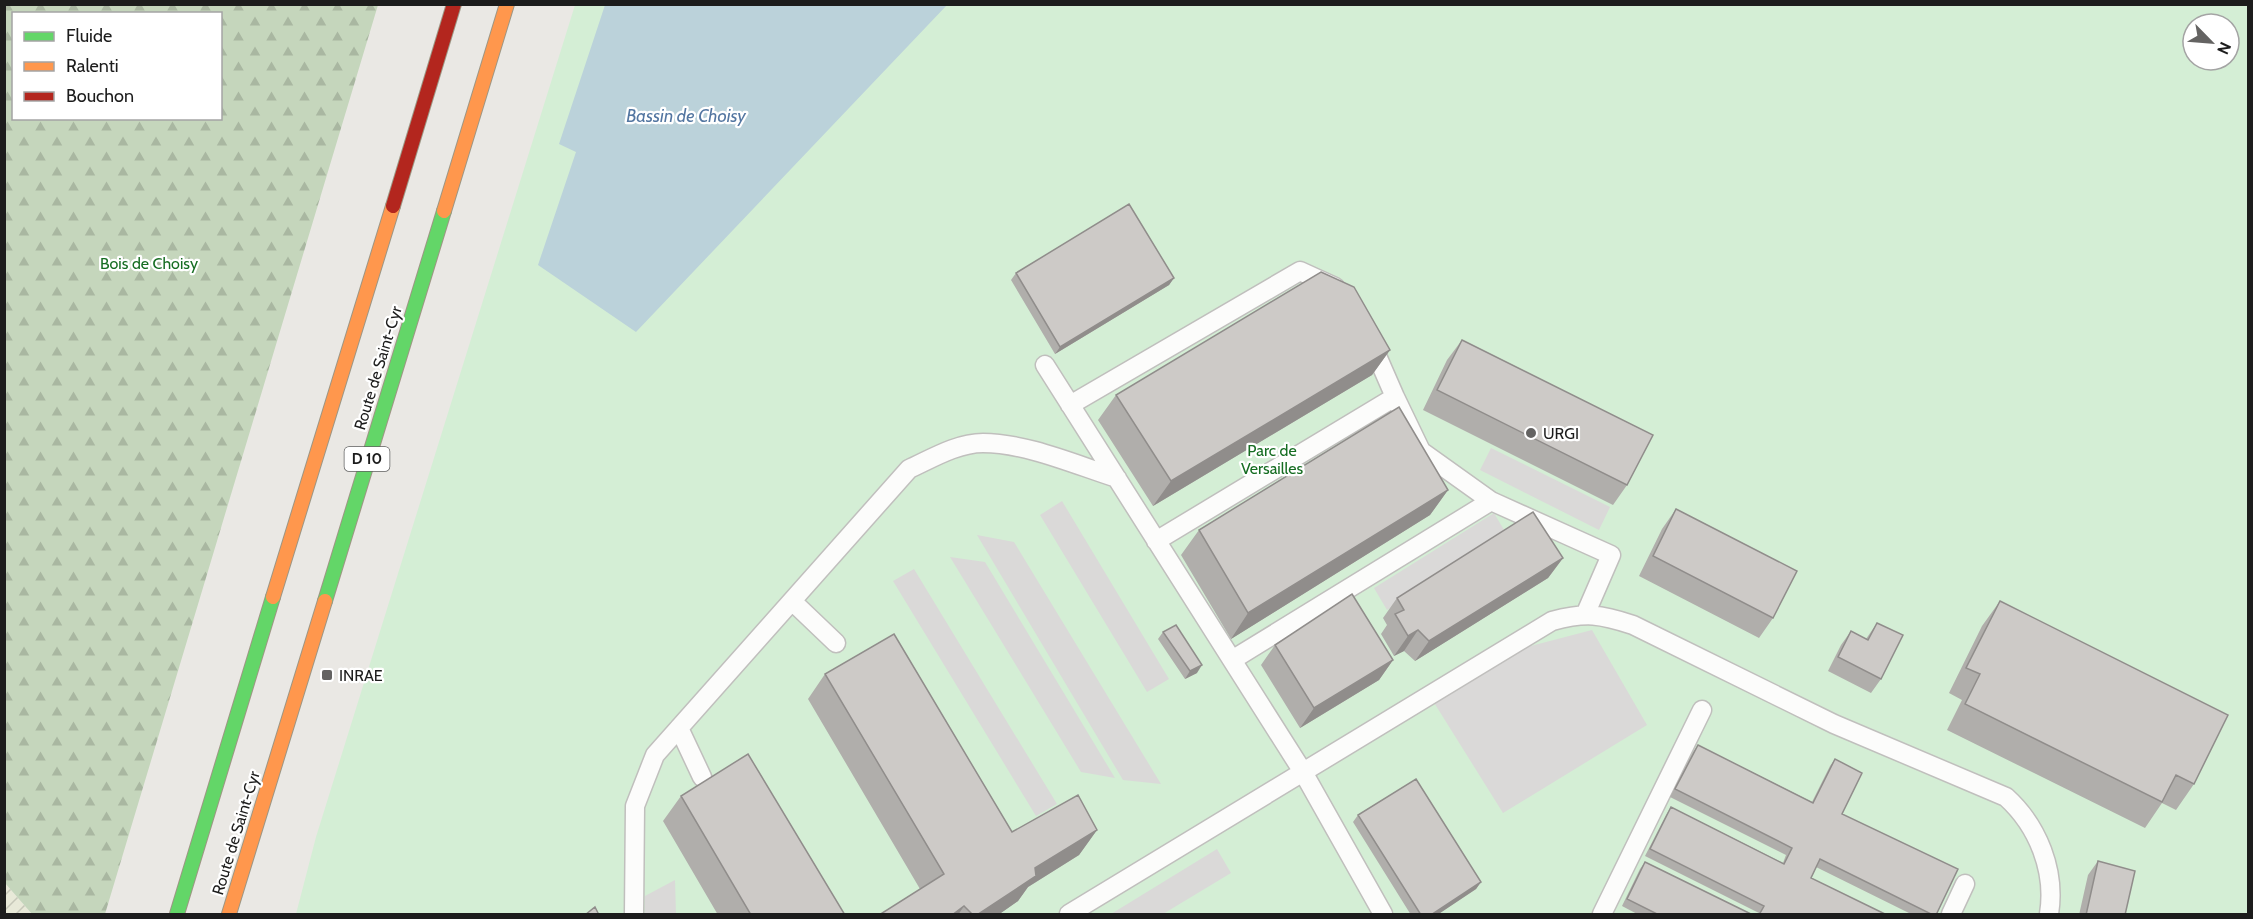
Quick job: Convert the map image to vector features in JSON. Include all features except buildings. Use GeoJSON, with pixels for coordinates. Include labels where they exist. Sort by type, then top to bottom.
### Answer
{"type":"FeatureCollection","features":[{"type":"Feature","properties":{"kind":"main road","name":"Route de Saint-Cyr"},"geometry":{"type":"LineString","coordinates":[[177,915],[454,4]]}},
{"type":"Feature","properties":{"kind":"main road","name":"Route de Saint-Cyr"},"geometry":{"type":"LineString","coordinates":[[229,915],[507,4]]}},
{"type":"Feature","properties":{"kind":"lane"},"geometry":{"type":"LineString","coordinates":[[1070,405],[1299,271],[1351,294]]}},
{"type":"Feature","properties":{"kind":"lane"},"geometry":{"type":"LineString","coordinates":[[1364,325],[1421,451],[1491,501],[1611,555],[1585,615]]}},
{"type":"Feature","properties":{"kind":"lane"},"geometry":{"type":"LineString","coordinates":[[1045,365],[1303,772],[1383,915]]}},
{"type":"Feature","properties":{"kind":"lane"},"geometry":{"type":"LineString","coordinates":[[1156,541],[1395,397]]}},
{"type":"Feature","properties":{"kind":"lane"},"geometry":{"type":"LineString","coordinates":[[634,915],[635,806],[655,755],[909,469],[953,449],[982,443],[1025,450],[1117,478]]}},
{"type":"Feature","properties":{"kind":"lane"},"geometry":{"type":"LineString","coordinates":[[1232,660],[1491,501]]}},
{"type":"Feature","properties":{"kind":"lane"},"geometry":{"type":"LineString","coordinates":[[792,601],[836,643]]}},
{"type":"Feature","properties":{"kind":"lane"},"geometry":{"type":"LineString","coordinates":[[1069,915],[1552,621],[1575,615],[1603,615],[1633,625],[1815,715],[2006,797],[2022,812],[2044,855],[2050,875],[2052,897],[2049,915]]}},
{"type":"Feature","properties":{"kind":"lane"},"geometry":{"type":"LineString","coordinates":[[1602,915],[1702,710]]}},
{"type":"Feature","properties":{"kind":"lane"},"geometry":{"type":"LineString","coordinates":[[679,728],[702,777]]}},
{"type":"Feature","properties":{"kind":"lane"},"geometry":{"type":"LineString","coordinates":[[1951,915],[1965,884]]}},
{"type":"Feature","properties":{"kind":"green space","name":"Bois de Choisy"},"geometry":{"type":"Polygon","coordinates":[[[4,5],[378,5],[105,914],[32,914],[5,883],[4,5]]]}},
{"type":"Feature","properties":{"kind":"green space","name":"Parc de Versailles"},"geometry":{"type":"Polygon","coordinates":[[[575,5],[2248,5],[2248,914],[296,914],[316,837],[575,5]]]}},
{"type":"Feature","properties":{"kind":"green space"},"geometry":{"type":"Polygon","coordinates":[[[5,883],[32,914],[5,914],[5,883]]]}},
{"type":"Feature","properties":{"kind":"shaded area"},"geometry":{"type":"Polygon","coordinates":[[[1491,448],[1610,507],[1599,530],[1480,470],[1491,448]]]}},
{"type":"Feature","properties":{"kind":"shaded area"},"geometry":{"type":"Polygon","coordinates":[[[1062,501],[1169,679],[1147,692],[1040,515],[1062,501]]]}},
{"type":"Feature","properties":{"kind":"shaded area"},"geometry":{"type":"Polygon","coordinates":[[[1494,513],[1507,535],[1387,610],[1374,588],[1494,513]]]}},
{"type":"Feature","properties":{"kind":"shaded area"},"geometry":{"type":"Polygon","coordinates":[[[977,535],[1014,542],[1161,784],[1123,780],[977,535]]]}},
{"type":"Feature","properties":{"kind":"shaded area"},"geometry":{"type":"Polygon","coordinates":[[[950,557],[985,562],[1115,778],[1081,772],[950,557]]]}},
{"type":"Feature","properties":{"kind":"shaded area"},"geometry":{"type":"Polygon","coordinates":[[[914,569],[1057,804],[1036,816],[893,581],[914,569]]]}},
{"type":"Feature","properties":{"kind":"shaded area"},"geometry":{"type":"Polygon","coordinates":[[[1592,630],[1647,725],[1503,813],[1433,701],[1508,652],[1592,630]]]}},
{"type":"Feature","properties":{"kind":"shaded area"},"geometry":{"type":"Polygon","coordinates":[[[1217,849],[1231,873],[1163,914],[1111,914],[1217,849]]]}},
{"type":"Feature","properties":{"kind":"shaded area"},"geometry":{"type":"Polygon","coordinates":[[[675,880],[676,914],[645,914],[645,896],[675,880]]]}},
{"type":"Feature","properties":{"kind":"water","name":"Bassin de Choisy"},"geometry":{"type":"Polygon","coordinates":[[[605,5],[947,5],[636,332],[538,265],[576,152],[559,144],[605,5]]]}},
{"type":"Feature","properties":{"kind":"traffic: fast"},"geometry":{"type":"LineString","coordinates":[[325,601],[444,211]]}},
{"type":"Feature","properties":{"kind":"traffic: fast"},"geometry":{"type":"LineString","coordinates":[[177,914],[273,597]]}},
{"type":"Feature","properties":{"kind":"traffic: slow"},"geometry":{"type":"LineString","coordinates":[[444,211],[507,4]]}},
{"type":"Feature","properties":{"kind":"traffic: slow"},"geometry":{"type":"LineString","coordinates":[[273,597],[393,206]]}},
{"type":"Feature","properties":{"kind":"traffic: slow"},"geometry":{"type":"LineString","coordinates":[[229,914],[325,601]]}},
{"type":"Feature","properties":{"kind":"traffic: jam"},"geometry":{"type":"LineString","coordinates":[[393,206],[454,4]]}},
{"type":"Feature","properties":{"kind":"place","name":"URGI"},"geometry":{"type":"Point","coordinates":[1531,433]}},
{"type":"Feature","properties":{"kind":"place","name":"INRAE"},"geometry":{"type":"Point","coordinates":[327,675]}}]}
